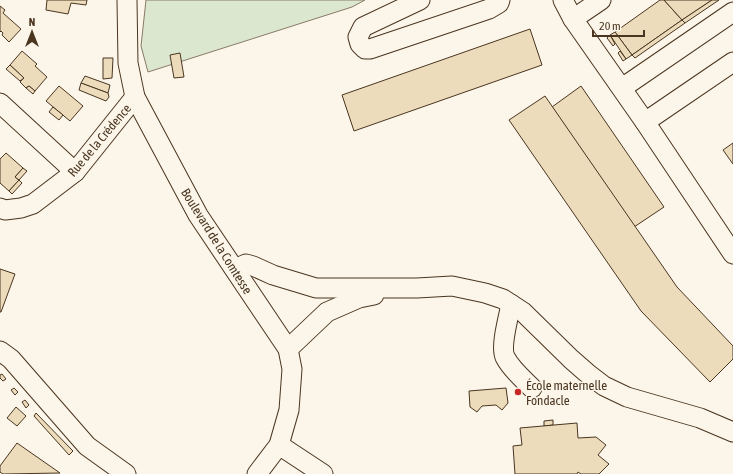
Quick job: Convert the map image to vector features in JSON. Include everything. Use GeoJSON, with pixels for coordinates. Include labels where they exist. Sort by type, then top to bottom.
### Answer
{"type":"FeatureCollection","features":[{"type":"Feature","properties":{"kind":"street","name":"Boulevard de la Comtesse"},"geometry":{"type":"LineString","coordinates":[[127,0],[128,63],[135,98],[198,215],[288,349],[292,368],[289,410],[279,445],[257,474]]}},
{"type":"Feature","properties":{"kind":"street"},"geometry":{"type":"LineString","coordinates":[[420,0],[363,27],[358,37],[360,44],[365,49],[370,49],[489,10],[499,3],[500,0]]}},
{"type":"Feature","properties":{"kind":"street"},"geometry":{"type":"LineString","coordinates":[[563,0],[573,19],[622,88],[733,254]]}},
{"type":"Feature","properties":{"kind":"street"},"geometry":{"type":"LineString","coordinates":[[573,19],[601,0]]}},
{"type":"Feature","properties":{"kind":"street"},"geometry":{"type":"LineString","coordinates":[[622,88],[733,12]]}},
{"type":"Feature","properties":{"kind":"street"},"geometry":{"type":"LineString","coordinates":[[645,122],[733,62]]}},
{"type":"Feature","properties":{"kind":"street","name":"Rue de la Crédence"},"geometry":{"type":"LineString","coordinates":[[0,208],[5,210],[21,208],[33,204],[75,172],[135,98]]}},
{"type":"Feature","properties":{"kind":"street"},"geometry":{"type":"LineString","coordinates":[[0,103],[75,172]]}},
{"type":"Feature","properties":{"kind":"street"},"geometry":{"type":"LineString","coordinates":[[235,270],[246,264],[273,275],[316,288],[417,288],[452,286],[486,293],[503,299],[523,312],[576,364],[604,386],[627,397],[700,418],[733,432]]}},
{"type":"Feature","properties":{"kind":"street"},"geometry":{"type":"LineString","coordinates":[[288,349],[326,312],[359,298],[417,288]]}},
{"type":"Feature","properties":{"kind":"street"},"geometry":{"type":"LineString","coordinates":[[511,304],[504,344],[505,356],[516,371],[532,388]]}},
{"type":"Feature","properties":{"kind":"street"},"geometry":{"type":"LineString","coordinates":[[0,351],[11,359],[87,446],[126,474]]}},
{"type":"Feature","properties":{"kind":"street"},"geometry":{"type":"LineString","coordinates":[[279,445],[323,474]]}},
{"type":"Feature","properties":{"kind":"green space"},"geometry":{"type":"Polygon","coordinates":[[[146,0],[365,0],[352,7],[148,72],[141,46],[146,0]]]}},
{"type":"Feature","properties":{"kind":"building"},"geometry":{"type":"Polygon","coordinates":[[[47,0],[87,0],[86,5],[71,3],[68,14],[46,10],[47,0]]]}},
{"type":"Feature","properties":{"kind":"building"},"geometry":{"type":"Polygon","coordinates":[[[660,0],[664,0],[682,20],[632,55],[615,32],[660,0]]]}},
{"type":"Feature","properties":{"kind":"building"},"geometry":{"type":"Polygon","coordinates":[[[664,0],[712,0],[682,20],[664,0]]]}},
{"type":"Feature","properties":{"kind":"building"},"geometry":{"type":"Polygon","coordinates":[[[712,0],[719,0],[685,23],[682,20],[712,0]]]}},
{"type":"Feature","properties":{"kind":"building"},"geometry":{"type":"Polygon","coordinates":[[[0,6],[5,10],[3,13],[21,29],[9,42],[2,35],[3,33],[1,31],[0,32],[0,6]]]}},
{"type":"Feature","properties":{"kind":"building"},"geometry":{"type":"Polygon","coordinates":[[[682,20],[685,23],[635,58],[632,55],[682,20]]]}},
{"type":"Feature","properties":{"kind":"building"},"geometry":{"type":"Polygon","coordinates":[[[530,29],[542,65],[354,131],[342,95],[530,29]]]}},
{"type":"Feature","properties":{"kind":"building"},"geometry":{"type":"Polygon","coordinates":[[[615,32],[632,55],[626,59],[610,35],[615,32]]]}},
{"type":"Feature","properties":{"kind":"building"},"geometry":{"type":"Polygon","coordinates":[[[610,35],[615,44],[613,46],[607,38],[610,35]]]}},
{"type":"Feature","properties":{"kind":"building"},"geometry":{"type":"Polygon","coordinates":[[[22,51],[37,64],[35,66],[47,77],[35,91],[29,86],[26,88],[20,82],[24,78],[10,65],[22,51]]]}},
{"type":"Feature","properties":{"kind":"building"},"geometry":{"type":"Polygon","coordinates":[[[620,51],[626,59],[623,61],[618,53],[620,51]]]}},
{"type":"Feature","properties":{"kind":"building"},"geometry":{"type":"Polygon","coordinates":[[[180,53],[184,77],[174,78],[170,55],[180,53]]]}},
{"type":"Feature","properties":{"kind":"building"},"geometry":{"type":"Polygon","coordinates":[[[103,58],[113,58],[112,78],[103,79],[103,58]]]}},
{"type":"Feature","properties":{"kind":"building"},"geometry":{"type":"Polygon","coordinates":[[[10,65],[24,78],[20,81],[6,69],[10,65]]]}},
{"type":"Feature","properties":{"kind":"building"},"geometry":{"type":"Polygon","coordinates":[[[85,76],[110,85],[108,93],[81,83],[85,76]]]}},
{"type":"Feature","properties":{"kind":"building"},"geometry":{"type":"Polygon","coordinates":[[[81,83],[108,93],[109,97],[106,101],[79,90],[81,83]]]}},
{"type":"Feature","properties":{"kind":"building"},"geometry":{"type":"Polygon","coordinates":[[[29,86],[35,91],[33,94],[26,88],[29,86]]]}},
{"type":"Feature","properties":{"kind":"building"},"geometry":{"type":"Polygon","coordinates":[[[59,86],[83,106],[70,121],[46,101],[59,86]]]}},
{"type":"Feature","properties":{"kind":"building"},"geometry":{"type":"Polygon","coordinates":[[[581,86],[664,207],[634,227],[552,107],[581,86]]]}},
{"type":"Feature","properties":{"kind":"building"},"geometry":{"type":"Polygon","coordinates":[[[545,96],[677,287],[733,346],[733,359],[710,382],[641,311],[509,120],[545,96]]]}},
{"type":"Feature","properties":{"kind":"building"},"geometry":{"type":"Polygon","coordinates":[[[53,107],[63,115],[59,120],[49,112],[53,107]]]}},
{"type":"Feature","properties":{"kind":"building"},"geometry":{"type":"Polygon","coordinates":[[[733,143],[733,164],[723,150],[733,143]]]}},
{"type":"Feature","properties":{"kind":"building"},"geometry":{"type":"Polygon","coordinates":[[[6,153],[23,168],[15,177],[19,180],[9,191],[0,183],[0,159],[6,153]]]}},
{"type":"Feature","properties":{"kind":"building"},"geometry":{"type":"Polygon","coordinates":[[[23,168],[27,171],[19,180],[15,177],[23,168]]]}},
{"type":"Feature","properties":{"kind":"building"},"geometry":{"type":"Polygon","coordinates":[[[19,180],[22,183],[12,194],[9,191],[19,180]]]}},
{"type":"Feature","properties":{"kind":"building"},"geometry":{"type":"Polygon","coordinates":[[[0,269],[15,274],[1,312],[0,312],[0,269]]]}},
{"type":"Feature","properties":{"kind":"building"},"geometry":{"type":"Polygon","coordinates":[[[2,374],[6,379],[3,381],[0,378],[0,375],[2,374]]]}},
{"type":"Feature","properties":{"kind":"building"},"geometry":{"type":"Polygon","coordinates":[[[14,388],[18,392],[15,395],[11,390],[14,388]]]}},
{"type":"Feature","properties":{"kind":"building"},"geometry":{"type":"Polygon","coordinates":[[[506,388],[508,403],[502,410],[496,405],[482,406],[477,412],[470,407],[469,391],[506,388]]]}},
{"type":"Feature","properties":{"kind":"building"},"geometry":{"type":"Polygon","coordinates":[[[25,400],[29,405],[26,408],[22,402],[25,400]]]}},
{"type":"Feature","properties":{"kind":"building"},"geometry":{"type":"Polygon","coordinates":[[[16,407],[26,416],[17,426],[7,418],[16,407]]]}},
{"type":"Feature","properties":{"kind":"building"},"geometry":{"type":"Polygon","coordinates":[[[36,413],[73,451],[69,455],[34,416],[36,413]]]}},
{"type":"Feature","properties":{"kind":"building"},"geometry":{"type":"Polygon","coordinates":[[[553,420],[553,425],[544,426],[544,421],[553,420]]]}},
{"type":"Feature","properties":{"kind":"building"},"geometry":{"type":"Polygon","coordinates":[[[577,423],[578,438],[596,437],[606,445],[598,455],[609,464],[599,474],[581,474],[578,472],[577,474],[515,474],[513,446],[522,445],[520,428],[577,423]]]}},
{"type":"Feature","properties":{"kind":"building"},"geometry":{"type":"Polygon","coordinates":[[[17,443],[60,473],[3,474],[0,472],[0,466],[17,443]]]}},
{"type":"Feature","properties":{"kind":"place","name":"École maternelle Fondacle"},"geometry":{"type":"Point","coordinates":[518,392]}}]}
